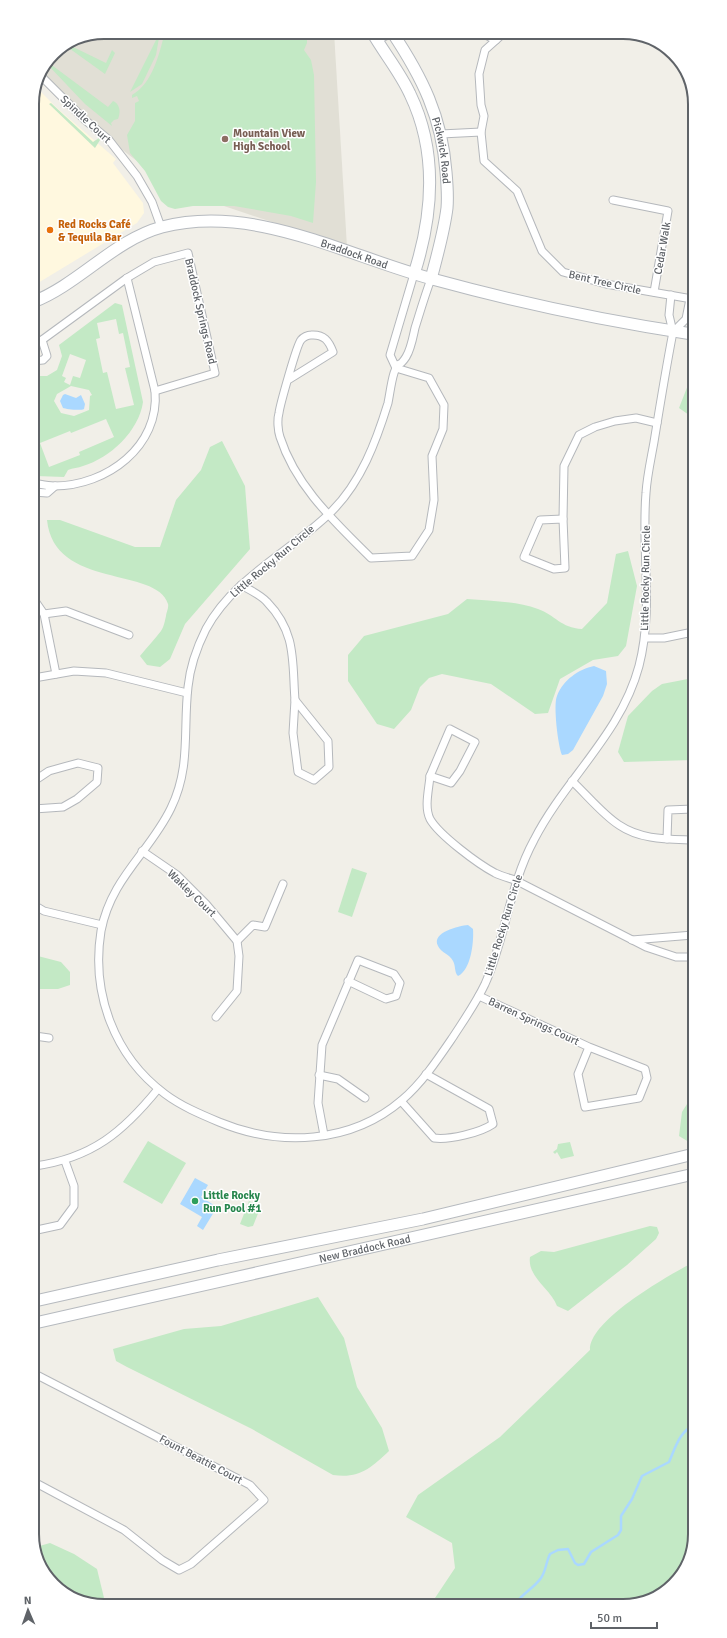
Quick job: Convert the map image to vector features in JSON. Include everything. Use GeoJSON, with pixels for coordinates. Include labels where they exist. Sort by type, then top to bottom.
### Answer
{"type":"FeatureCollection","features":[{"type":"Feature","properties":{"kind":"main road","name":"Pickwick Road"},"geometry":{"type":"LineString","coordinates":[[376,39],[393,64],[410,94],[421,122],[429,155],[430,209],[414,274]]}},
{"type":"Feature","properties":{"kind":"main road","name":"Pickwick Road"},"geometry":{"type":"LineString","coordinates":[[397,39],[409,57],[426,90],[441,134],[444,148],[447,207],[439,247],[430,279]]}},
{"type":"Feature","properties":{"kind":"main road","name":"Braddock Road"},"geometry":{"type":"LineString","coordinates":[[39,299],[68,283],[120,247],[140,236],[161,227],[201,221],[220,220],[254,224],[290,233],[430,279],[563,311],[688,334]]}},
{"type":"Feature","properties":{"kind":"main road","name":"New Braddock Road"},"geometry":{"type":"LineString","coordinates":[[39,1300],[218,1260],[423,1218],[688,1155]]}},
{"type":"Feature","properties":{"kind":"main road","name":"New Braddock Road"},"geometry":{"type":"LineString","coordinates":[[39,1322],[688,1175]]}},
{"type":"Feature","properties":{"kind":"street","name":"Bent Tree Circle"},"geometry":{"type":"LineString","coordinates":[[496,40],[485,50],[479,74],[481,105],[484,116],[481,132],[484,161],[517,191],[542,251],[562,272],[606,284],[688,298]]}},
{"type":"Feature","properties":{"kind":"street","name":"Spindle Court"},"geometry":{"type":"LineString","coordinates":[[44,79],[85,120],[109,140],[137,176],[152,202],[161,227]]}},
{"type":"Feature","properties":{"kind":"street"},"geometry":{"type":"LineString","coordinates":[[441,134],[481,132]]}},
{"type":"Feature","properties":{"kind":"street","name":"Cedar Walk"},"geometry":{"type":"LineString","coordinates":[[613,200],[668,211],[654,292]]}},
{"type":"Feature","properties":{"kind":"street","name":"Braddock Springs Road"},"geometry":{"type":"LineString","coordinates":[[39,341],[127,278],[154,262],[188,253],[215,373],[155,391]]}},
{"type":"Feature","properties":{"kind":"street","name":"Little Rocky Run Circle"},"geometry":{"type":"LineString","coordinates":[[396,368],[390,355],[414,274]]}},
{"type":"Feature","properties":{"kind":"street"},"geometry":{"type":"LineString","coordinates":[[39,484],[54,486],[82,481],[108,473],[128,458],[143,441],[154,418],[156,403],[155,391],[127,278]]}},
{"type":"Feature","properties":{"kind":"street","name":"Little Rocky Run Circle"},"geometry":{"type":"LineString","coordinates":[[430,279],[407,356],[396,368],[388,402],[373,447],[362,471],[347,493],[329,515],[242,585],[221,607],[207,628],[194,659],[187,693],[186,745],[182,778],[170,809],[161,826],[117,887],[102,925],[99,971],[106,1010],[122,1047],[133,1063],[158,1089],[189,1109],[251,1134],[292,1139],[324,1136],[352,1130],[370,1121],[401,1100],[426,1074],[437,1060],[479,996],[488,978],[500,941],[515,880],[543,822],[572,781],[596,751],[620,714],[638,668],[645,638],[647,609],[646,490],[673,332]]}},
{"type":"Feature","properties":{"kind":"street"},"geometry":{"type":"LineString","coordinates":[[671,295],[669,316],[673,332]]}},
{"type":"Feature","properties":{"kind":"street","name":"Bent Tree Circle"},"geometry":{"type":"LineString","coordinates":[[673,332],[686,318],[688,310]]}},
{"type":"Feature","properties":{"kind":"street"},"geometry":{"type":"LineString","coordinates":[[288,380],[333,352],[329,342],[324,337],[316,335],[307,336],[300,340],[288,380],[278,414],[279,435],[289,461],[316,502],[371,558],[412,556],[429,530],[434,500],[432,456],[442,429],[444,405],[429,378],[396,368]]}},
{"type":"Feature","properties":{"kind":"street"},"geometry":{"type":"LineString","coordinates":[[39,360],[43,360],[47,356],[42,340]]}},
{"type":"Feature","properties":{"kind":"street"},"geometry":{"type":"LineString","coordinates":[[563,519],[540,520],[524,557],[554,569],[565,568],[563,519],[564,466],[579,435],[595,426],[636,418],[657,424]]}},
{"type":"Feature","properties":{"kind":"street"},"geometry":{"type":"LineString","coordinates":[[39,492],[47,493],[54,486]]}},
{"type":"Feature","properties":{"kind":"street"},"geometry":{"type":"LineString","coordinates":[[242,585],[267,601],[285,625],[292,648],[294,700],[293,733],[298,772],[314,780],[329,767],[328,741],[294,700]]}},
{"type":"Feature","properties":{"kind":"street"},"geometry":{"type":"LineString","coordinates":[[39,607],[44,614],[56,674]]}},
{"type":"Feature","properties":{"kind":"street"},"geometry":{"type":"LineString","coordinates":[[44,614],[66,611],[129,635]]}},
{"type":"Feature","properties":{"kind":"street"},"geometry":{"type":"LineString","coordinates":[[645,638],[664,638],[688,633]]}},
{"type":"Feature","properties":{"kind":"street"},"geometry":{"type":"LineString","coordinates":[[39,677],[74,671],[106,673],[187,693]]}},
{"type":"Feature","properties":{"kind":"street"},"geometry":{"type":"LineString","coordinates":[[430,776],[451,783],[460,771],[476,742],[450,729],[430,776],[428,798],[430,818],[440,833],[495,873],[515,880],[646,947],[676,957],[688,956]]}},
{"type":"Feature","properties":{"kind":"street"},"geometry":{"type":"LineString","coordinates":[[39,778],[49,771],[78,763],[98,768],[96,782],[77,799],[62,807],[39,809]]}},
{"type":"Feature","properties":{"kind":"street"},"geometry":{"type":"LineString","coordinates":[[572,781],[619,825],[639,834],[667,839],[688,840]]}},
{"type":"Feature","properties":{"kind":"street"},"geometry":{"type":"LineString","coordinates":[[667,839],[668,810],[688,809]]}},
{"type":"Feature","properties":{"kind":"street","name":"Wakley Court"},"geometry":{"type":"LineString","coordinates":[[142,851],[177,875],[206,904],[237,941]]}},
{"type":"Feature","properties":{"kind":"street"},"geometry":{"type":"LineString","coordinates":[[216,1017],[237,991],[239,956],[237,941],[253,924],[265,927],[283,884]]}},
{"type":"Feature","properties":{"kind":"street"},"geometry":{"type":"LineString","coordinates":[[39,908],[102,925]]}},
{"type":"Feature","properties":{"kind":"street"},"geometry":{"type":"LineString","coordinates":[[632,940],[688,936]]}},
{"type":"Feature","properties":{"kind":"street"},"geometry":{"type":"LineString","coordinates":[[324,1136],[318,1102],[322,1045],[348,981],[358,960],[394,974],[400,983],[396,996],[386,999],[348,981]]}},
{"type":"Feature","properties":{"kind":"street","name":"Barren Springs Court"},"geometry":{"type":"LineString","coordinates":[[479,996],[589,1047],[645,1069],[647,1078],[639,1098],[585,1107],[578,1074],[589,1047]]}},
{"type":"Feature","properties":{"kind":"street"},"geometry":{"type":"LineString","coordinates":[[39,1037],[48,1038]]}},
{"type":"Feature","properties":{"kind":"street"},"geometry":{"type":"LineString","coordinates":[[401,1100],[434,1138],[443,1139],[486,1129],[493,1124],[488,1109],[426,1074]]}},
{"type":"Feature","properties":{"kind":"street"},"geometry":{"type":"LineString","coordinates":[[319,1075],[338,1079],[365,1098]]}},
{"type":"Feature","properties":{"kind":"street"},"geometry":{"type":"LineString","coordinates":[[39,1165],[65,1161],[96,1146],[118,1132],[131,1120],[158,1089]]}},
{"type":"Feature","properties":{"kind":"street"},"geometry":{"type":"LineString","coordinates":[[39,1230],[60,1225],[74,1206],[74,1186],[65,1161]]}},
{"type":"Feature","properties":{"kind":"street","name":"Fount Beattie Court"},"geometry":{"type":"LineString","coordinates":[[39,1376],[250,1485],[264,1500],[191,1564],[179,1570],[162,1560],[124,1530],[39,1486]]}},
{"type":"Feature","properties":{"kind":"shaded area","name":"Mountain View High School"},"geometry":{"type":"Polygon","coordinates":[[[104,39],[334,39],[347,247],[212,202],[137,161],[116,145],[44,80],[52,64],[61,55],[83,42],[104,39]]]}},
{"type":"Feature","properties":{"kind":"shaded area"},"geometry":{"type":"Polygon","coordinates":[[[40,91],[57,108],[116,159],[113,163],[143,203],[144,213],[137,223],[39,282],[39,100],[40,91]]]}},
{"type":"Feature","properties":{"kind":"green space"},"geometry":{"type":"Polygon","coordinates":[[[156,39],[159,39],[156,55],[142,84],[130,92],[156,39]]]}},
{"type":"Feature","properties":{"kind":"green space","name":"Mountain View High School"},"geometry":{"type":"Polygon","coordinates":[[[163,39],[307,39],[304,50],[311,60],[314,75],[316,182],[313,223],[291,216],[234,206],[193,206],[175,209],[168,207],[161,201],[145,171],[130,153],[127,135],[135,121],[135,103],[139,101],[137,96],[132,98],[132,95],[139,90],[150,76],[163,39]]]}},
{"type":"Feature","properties":{"kind":"green space"},"geometry":{"type":"Polygon","coordinates":[[[73,47],[106,63],[112,50],[115,53],[105,74],[70,49],[73,47]]]}},
{"type":"Feature","properties":{"kind":"green space"},"geometry":{"type":"Polygon","coordinates":[[[52,65],[108,107],[113,101],[115,102],[120,111],[118,119],[111,123],[112,126],[85,104],[50,67],[52,65]]]}},
{"type":"Feature","properties":{"kind":"green space"},"geometry":{"type":"Polygon","coordinates":[[[51,103],[93,142],[99,138],[100,140],[95,148],[49,104],[51,103]]]}},
{"type":"Feature","properties":{"kind":"green space"},"geometry":{"type":"Polygon","coordinates":[[[115,303],[122,305],[143,402],[136,423],[122,442],[113,450],[93,462],[68,470],[64,477],[39,476],[39,376],[47,376],[57,370],[62,356],[59,345],[115,303]],[[116,319],[97,323],[100,338],[96,339],[103,373],[107,372],[116,409],[134,405],[125,368],[130,367],[123,333],[119,334],[116,319]],[[70,354],[62,376],[66,378],[64,382],[70,385],[73,376],[80,378],[86,360],[70,354]],[[71,386],[57,394],[54,401],[61,413],[74,416],[89,410],[90,396],[92,395],[89,390],[71,386]],[[106,419],[40,443],[49,467],[80,455],[79,452],[114,437],[106,419]]]}},
{"type":"Feature","properties":{"kind":"green space"},"geometry":{"type":"Polygon","coordinates":[[[688,385],[688,414],[679,408],[688,385]]]}},
{"type":"Feature","properties":{"kind":"green space"},"geometry":{"type":"Polygon","coordinates":[[[222,441],[245,486],[250,549],[185,624],[170,659],[160,667],[147,665],[140,656],[162,629],[168,609],[168,604],[160,592],[127,579],[85,567],[67,557],[54,542],[47,520],[60,520],[135,547],[160,547],[176,500],[201,470],[210,447],[222,441]]]}},
{"type":"Feature","properties":{"kind":"green space"},"geometry":{"type":"Polygon","coordinates":[[[628,551],[637,586],[626,646],[618,656],[593,660],[560,679],[548,713],[535,714],[491,684],[442,674],[429,678],[420,687],[411,710],[394,729],[377,724],[348,681],[348,655],[364,636],[448,614],[467,599],[529,606],[544,612],[563,624],[582,629],[607,603],[616,554],[628,551]]]}},
{"type":"Feature","properties":{"kind":"green space"},"geometry":{"type":"Polygon","coordinates":[[[688,679],[688,760],[624,762],[618,752],[628,716],[652,691],[662,684],[688,679]]]}},
{"type":"Feature","properties":{"kind":"green space"},"geometry":{"type":"Polygon","coordinates":[[[352,868],[367,873],[352,917],[338,912],[352,868]]]}},
{"type":"Feature","properties":{"kind":"green space"},"geometry":{"type":"Polygon","coordinates":[[[39,956],[61,962],[70,972],[70,985],[58,989],[39,989],[39,956]]]}},
{"type":"Feature","properties":{"kind":"green space"},"geometry":{"type":"Polygon","coordinates":[[[688,1102],[688,1141],[679,1136],[682,1112],[688,1102]]]}},
{"type":"Feature","properties":{"kind":"green space"},"geometry":{"type":"Polygon","coordinates":[[[148,1141],[186,1163],[162,1204],[123,1182],[148,1141]]]}},
{"type":"Feature","properties":{"kind":"green space"},"geometry":{"type":"Polygon","coordinates":[[[570,1142],[574,1156],[561,1159],[557,1152],[555,1154],[553,1152],[557,1149],[558,1144],[570,1142]]]}},
{"type":"Feature","properties":{"kind":"green space"},"geometry":{"type":"Polygon","coordinates":[[[249,1201],[261,1206],[253,1226],[248,1227],[240,1224],[249,1201]]]}},
{"type":"Feature","properties":{"kind":"green space"},"geometry":{"type":"Polygon","coordinates":[[[650,1226],[657,1227],[659,1233],[656,1239],[627,1265],[568,1311],[557,1306],[550,1294],[532,1271],[530,1257],[541,1251],[554,1252],[650,1226]]]}},
{"type":"Feature","properties":{"kind":"green space"},"geometry":{"type":"Polygon","coordinates":[[[688,1265],[688,1534],[686,1551],[677,1570],[663,1586],[644,1596],[636,1598],[434,1599],[455,1568],[452,1543],[406,1517],[418,1495],[500,1437],[590,1350],[593,1338],[602,1325],[632,1300],[688,1265]]]}},
{"type":"Feature","properties":{"kind":"green space"},"geometry":{"type":"Polygon","coordinates":[[[318,1297],[344,1338],[357,1387],[382,1428],[389,1451],[370,1467],[357,1474],[342,1476],[333,1475],[252,1429],[116,1361],[113,1349],[184,1329],[221,1326],[318,1297]]]}},
{"type":"Feature","properties":{"kind":"green space"},"geometry":{"type":"Polygon","coordinates":[[[50,1543],[74,1554],[97,1569],[104,1599],[87,1597],[64,1586],[50,1570],[42,1555],[40,1546],[50,1543]]]}},
{"type":"Feature","properties":{"kind":"water"},"geometry":{"type":"Polygon","coordinates":[[[65,394],[76,398],[81,395],[85,404],[84,409],[76,410],[63,408],[60,401],[65,394]]]}},
{"type":"Feature","properties":{"kind":"water"},"geometry":{"type":"Polygon","coordinates":[[[594,666],[606,671],[607,684],[603,696],[573,750],[568,754],[562,755],[556,725],[557,696],[567,680],[588,667],[594,666]]]}},
{"type":"Feature","properties":{"kind":"water"},"geometry":{"type":"Polygon","coordinates":[[[468,925],[473,929],[471,955],[466,968],[458,976],[452,959],[439,948],[437,941],[438,937],[442,933],[468,925]]]}},
{"type":"Feature","properties":{"kind":"water","name":"Little Rocky Run Pool #1"},"geometry":{"type":"Polygon","coordinates":[[[195,1178],[208,1185],[201,1197],[217,1207],[203,1230],[197,1226],[202,1217],[180,1204],[195,1178]]]}},
{"type":"Feature","properties":{"kind":"waterway"},"geometry":{"type":"LineString","coordinates":[[519,1599],[541,1578],[550,1554],[558,1550],[568,1549],[575,1563],[578,1565],[584,1564],[591,1552],[618,1535],[621,1530],[621,1516],[632,1499],[642,1476],[669,1462],[681,1436],[688,1429]]}},
{"type":"Feature","properties":{"kind":"place","name":"Mountain View High School"},"geometry":{"type":"Point","coordinates":[225,139]}},
{"type":"Feature","properties":{"kind":"place","name":"Red Rocks Café & Tequila Bar"},"geometry":{"type":"Point","coordinates":[50,230]}},
{"type":"Feature","properties":{"kind":"place","name":"Little Rocky Run Pool #1"},"geometry":{"type":"Point","coordinates":[195,1201]}}]}
